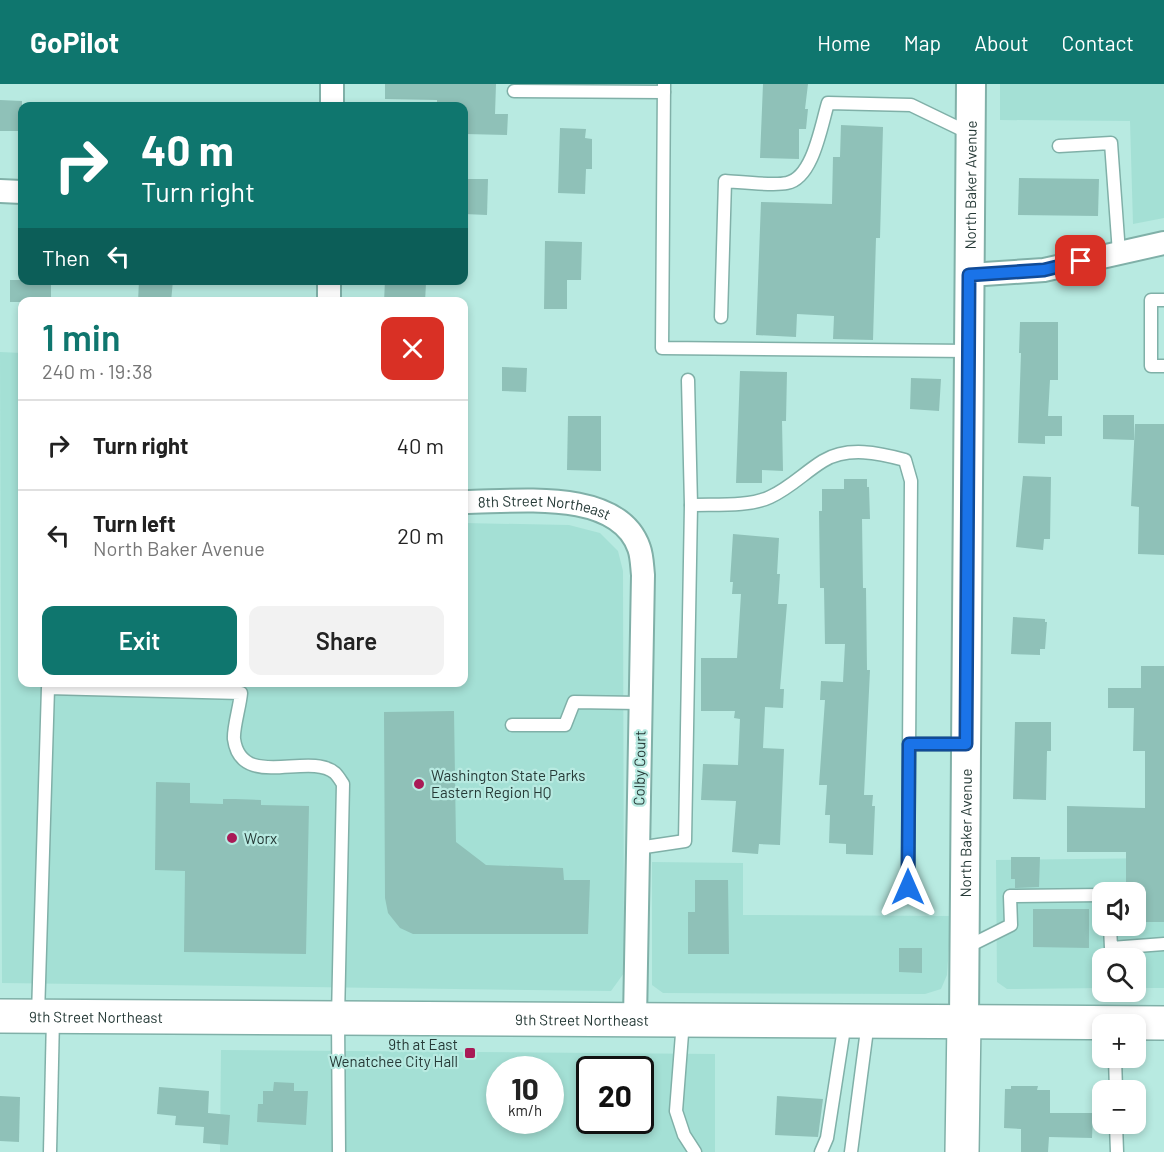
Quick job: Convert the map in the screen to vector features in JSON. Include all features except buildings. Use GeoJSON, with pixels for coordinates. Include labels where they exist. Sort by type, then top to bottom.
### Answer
{"type":"FeatureCollection","features":[{"type":"Feature","properties":{"kind":"main road","name":"9th Street Northeast"},"geometry":{"type":"LineString","coordinates":[[0,1016],[1092,1023]]}},
{"type":"Feature","properties":{"kind":"main road","name":"North Baker Avenue"},"geometry":{"type":"LineString","coordinates":[[962,1152],[964,1021]]}},
{"type":"Feature","properties":{"kind":"main road","name":"9th Street Northeast"},"geometry":{"type":"LineString","coordinates":[[1146,1023],[1164,1023]]}},
{"type":"Feature","properties":{"kind":"street"},"geometry":{"type":"LineString","coordinates":[[332,84],[332,102]]}},
{"type":"Feature","properties":{"kind":"street","name":"North Baker Avenue"},"geometry":{"type":"LineString","coordinates":[[964,1021],[971,84]]}},
{"type":"Feature","properties":{"kind":"street"},"geometry":{"type":"LineString","coordinates":[[0,191],[18,192]]}},
{"type":"Feature","properties":{"kind":"street"},"geometry":{"type":"LineString","coordinates":[[969,275],[1044,270],[1164,243]]}},
{"type":"Feature","properties":{"kind":"street","name":"8th Street Northeast"},"geometry":{"type":"LineString","coordinates":[[468,502],[560,502],[585,505],[604,511],[623,523]]}},
{"type":"Feature","properties":{"kind":"street","name":"Colby Court"},"geometry":{"type":"LineString","coordinates":[[623,523],[633,534],[640,549],[643,575],[634,1019]]}},
{"type":"Feature","properties":{"kind":"lane"},"geometry":{"type":"LineString","coordinates":[[514,91],[664,88],[662,348],[969,351]]}},
{"type":"Feature","properties":{"kind":"lane"},"geometry":{"type":"LineString","coordinates":[[721,317],[725,181],[787,183],[801,176],[809,165],[828,103],[911,105],[970,134]]}},
{"type":"Feature","properties":{"kind":"lane"},"geometry":{"type":"LineString","coordinates":[[1059,146],[1111,143],[1119,253]]}},
{"type":"Feature","properties":{"kind":"lane"},"geometry":{"type":"LineString","coordinates":[[1164,300],[1151,300],[1151,366],[1164,366]]}},
{"type":"Feature","properties":{"kind":"lane"},"geometry":{"type":"LineString","coordinates":[[638,848],[685,841],[691,505],[688,380]]}},
{"type":"Feature","properties":{"kind":"lane"},"geometry":{"type":"LineString","coordinates":[[691,505],[740,503],[768,498],[825,460],[852,451],[885,454],[905,460],[911,481],[908,887]]}},
{"type":"Feature","properties":{"kind":"lane"},"geometry":{"type":"LineString","coordinates":[[50,1152],[46,1016],[48,688],[241,693],[234,738],[239,753],[249,764],[262,768],[319,766],[336,774],[343,784],[338,1018],[339,1152]]}},
{"type":"Feature","properties":{"kind":"lane"},"geometry":{"type":"LineString","coordinates":[[512,725],[565,725],[574,702],[640,703]]}},
{"type":"Feature","properties":{"kind":"lane"},"geometry":{"type":"LineString","coordinates":[[909,744],[966,744]]}},
{"type":"Feature","properties":{"kind":"lane"},"geometry":{"type":"LineString","coordinates":[[964,949],[1011,925],[1010,896],[1092,895]]}},
{"type":"Feature","properties":{"kind":"lane"},"geometry":{"type":"LineString","coordinates":[[1110,936],[1111,948],[1164,944]]}},
{"type":"Feature","properties":{"kind":"lane"},"geometry":{"type":"LineString","coordinates":[[683,1019],[676,1111],[684,1135],[695,1152]]}},
{"type":"Feature","properties":{"kind":"lane"},"geometry":{"type":"LineString","coordinates":[[820,1152],[827,1138],[857,1021]]}},
{"type":"Feature","properties":{"kind":"lane"},"geometry":{"type":"LineString","coordinates":[[850,1152],[857,1021]]}},
{"type":"Feature","properties":{"kind":"lane"},"geometry":{"type":"LineString","coordinates":[[1116,1134],[1117,1152]]}},
{"type":"Feature","properties":{"kind":"shaded area"},"geometry":{"type":"Polygon","coordinates":[[[1000,84],[1164,84],[1164,218],[1133,224],[1130,121],[1000,120],[1000,84]]]}},
{"type":"Feature","properties":{"kind":"shaded area"},"geometry":{"type":"Polygon","coordinates":[[[0,352],[18,353],[18,687],[468,687],[468,523],[569,525],[600,533],[618,551],[623,571],[624,973],[611,991],[2,983],[0,352]]]}},
{"type":"Feature","properties":{"kind":"shaded area"},"geometry":{"type":"Polygon","coordinates":[[[1164,858],[1164,988],[1146,988],[1146,948],[1092,948],[1092,988],[1007,989],[997,982],[996,860],[1164,858]]]}},
{"type":"Feature","properties":{"kind":"shaded area"},"geometry":{"type":"Polygon","coordinates":[[[652,862],[743,863],[743,915],[951,916],[947,975],[941,989],[925,994],[663,993],[652,985],[652,862]]]}},
{"type":"Feature","properties":{"kind":"shaded area"},"geometry":{"type":"Polygon","coordinates":[[[221,1050],[715,1054],[715,1152],[220,1152],[221,1050]]]}},
{"type":"Feature","properties":{"kind":"place","name":"Washington State Parks Eastern Region HQ"},"geometry":{"type":"Point","coordinates":[419,784]}},
{"type":"Feature","properties":{"kind":"place","name":"Worx"},"geometry":{"type":"Point","coordinates":[232,838]}},
{"type":"Feature","properties":{"kind":"place","name":"9th at East Wenatchee City Hall"},"geometry":{"type":"Point","coordinates":[470,1053]}},
{"type":"Feature","properties":{"kind":"route"},"geometry":{"type":"LineString","coordinates":[[908,887],[909,744],[966,744],[969,275],[1044,270],[1081,261]]}}]}
